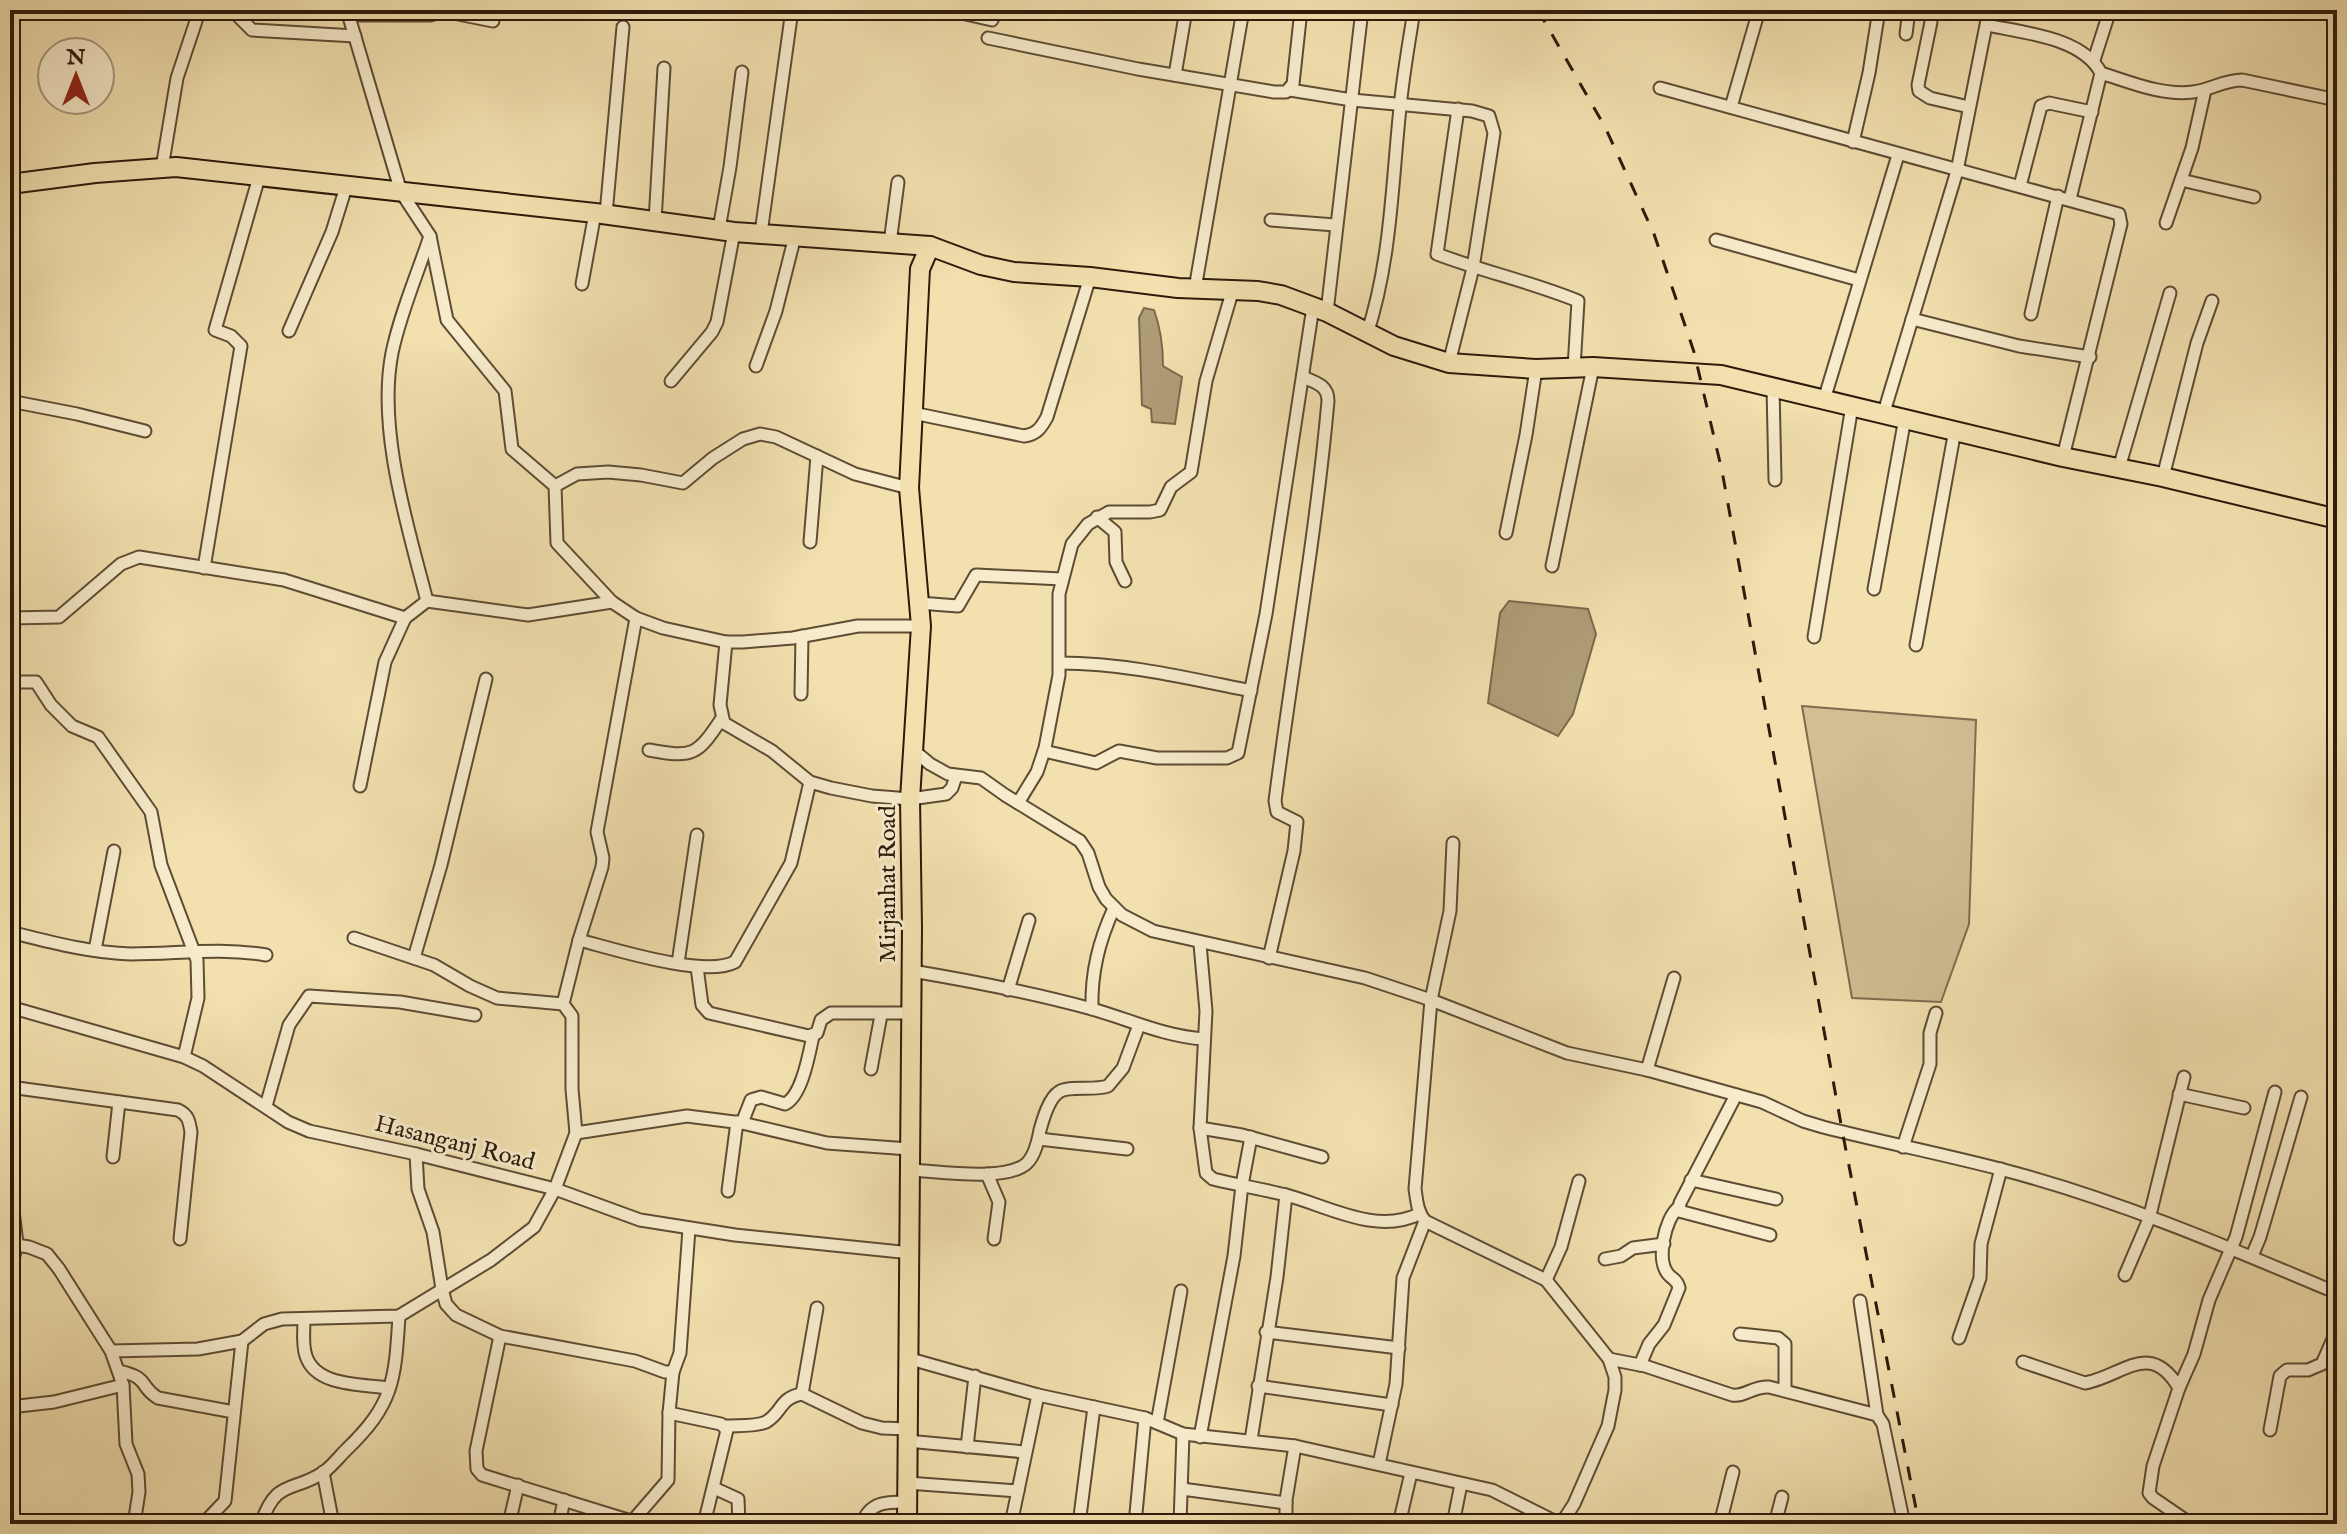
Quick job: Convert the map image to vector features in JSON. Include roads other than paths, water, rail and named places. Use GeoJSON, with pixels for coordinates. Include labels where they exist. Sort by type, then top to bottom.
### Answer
{"type":"FeatureCollection","features":[{"type":"Feature","properties":{"kind":"main road"},"geometry":{"type":"LineString","coordinates":[[10,184],[176,167],[727,230],[930,246],[981,265],[1014,272],[1281,295],[1416,354],[1449,363],[1536,369],[1583,367],[1697,371],[2337,519]]}},
{"type":"Feature","properties":{"kind":"main road","name":"Mirjanhat Road"},"geometry":{"type":"LineString","coordinates":[[907,1524],[907,1358],[911,1253],[910,799],[921,626],[909,488],[920,269],[930,246]]}},
{"type":"Feature","properties":{"kind":"street"},"geometry":{"type":"LineString","coordinates":[[10,63],[13,10]]}},
{"type":"Feature","properties":{"kind":"street"},"geometry":{"type":"LineString","coordinates":[[232,10],[252,30],[355,36]]}},
{"type":"Feature","properties":{"kind":"street"},"geometry":{"type":"LineString","coordinates":[[761,233],[792,10]]}},
{"type":"Feature","properties":{"kind":"street"},"geometry":{"type":"LineString","coordinates":[[948,10],[992,20]]}},
{"type":"Feature","properties":{"kind":"street"},"geometry":{"type":"LineString","coordinates":[[1175,75],[1186,10]]}},
{"type":"Feature","properties":{"kind":"street"},"geometry":{"type":"LineString","coordinates":[[1195,289],[1243,10]]}},
{"type":"Feature","properties":{"kind":"street"},"geometry":{"type":"LineString","coordinates":[[1290,90],[1301,10]]}},
{"type":"Feature","properties":{"kind":"street"},"geometry":{"type":"LineString","coordinates":[[1044,751],[1096,763],[1119,751],[1147,758],[1227,758],[1235,756],[1241,745],[1266,614],[1303,377],[1320,310],[1335,225],[1362,10]]}},
{"type":"Feature","properties":{"kind":"street"},"geometry":{"type":"LineString","coordinates":[[1367,334],[1377,304],[1385,256],[1400,105],[1414,10]]}},
{"type":"Feature","properties":{"kind":"street"},"geometry":{"type":"LineString","coordinates":[[1731,107],[1759,10]]}},
{"type":"Feature","properties":{"kind":"street"},"geometry":{"type":"LineString","coordinates":[[1853,142],[1879,10]]}},
{"type":"Feature","properties":{"kind":"street"},"geometry":{"type":"LineString","coordinates":[[1906,34],[1909,10]]}},
{"type":"Feature","properties":{"kind":"street"},"geometry":{"type":"LineString","coordinates":[[1884,412],[1957,171],[1989,10]]}},
{"type":"Feature","properties":{"kind":"street"},"geometry":{"type":"LineString","coordinates":[[2094,60],[2110,10]]}},
{"type":"Feature","properties":{"kind":"street"},"geometry":{"type":"LineString","coordinates":[[493,21],[443,11],[431,15],[348,12],[401,192],[430,236],[447,320],[505,391],[512,449],[555,486],[557,543],[612,602],[636,618],[663,628],[726,642],[760,642],[858,626],[921,626]]}},
{"type":"Feature","properties":{"kind":"street"},"geometry":{"type":"LineString","coordinates":[[162,168],[177,78],[196,21]]}},
{"type":"Feature","properties":{"kind":"street"},"geometry":{"type":"LineString","coordinates":[[1931,22],[1919,91],[1930,98],[1969,107]]}},
{"type":"Feature","properties":{"kind":"street"},"geometry":{"type":"LineString","coordinates":[[1987,25],[2051,39],[2094,60],[2101,73],[2031,314]]}},
{"type":"Feature","properties":{"kind":"street"},"geometry":{"type":"LineString","coordinates":[[582,284],[601,214],[623,27]]}},
{"type":"Feature","properties":{"kind":"street"},"geometry":{"type":"LineString","coordinates":[[988,38],[1274,92],[1290,90],[1352,100],[1482,112],[1489,116],[1494,133],[1473,268],[1449,363]]}},
{"type":"Feature","properties":{"kind":"street"},"geometry":{"type":"LineString","coordinates":[[655,221],[664,68]]}},
{"type":"Feature","properties":{"kind":"street"},"geometry":{"type":"LineString","coordinates":[[671,381],[717,322],[730,167],[742,72]]}},
{"type":"Feature","properties":{"kind":"street"},"geometry":{"type":"LineString","coordinates":[[2101,73],[2136,85],[2183,93],[2205,90],[2230,80],[2242,80],[2337,100]]}},
{"type":"Feature","properties":{"kind":"street"},"geometry":{"type":"LineString","coordinates":[[1660,88],[2119,214],[2121,219],[2090,357],[2063,457]]}},
{"type":"Feature","properties":{"kind":"street"},"geometry":{"type":"LineString","coordinates":[[2166,223],[2196,135],[2205,90]]}},
{"type":"Feature","properties":{"kind":"street"},"geometry":{"type":"LineString","coordinates":[[2020,186],[2041,106],[2049,103],[2092,112]]}},
{"type":"Feature","properties":{"kind":"street"},"geometry":{"type":"LineString","coordinates":[[1458,109],[1437,254],[1578,301],[1583,367],[1552,566]]}},
{"type":"Feature","properties":{"kind":"street"},"geometry":{"type":"LineString","coordinates":[[1824,400],[1898,155]]}},
{"type":"Feature","properties":{"kind":"street"},"geometry":{"type":"LineString","coordinates":[[204,568],[241,346],[231,336],[215,330],[259,177]]}},
{"type":"Feature","properties":{"kind":"street"},"geometry":{"type":"LineString","coordinates":[[2181,180],[2254,197]]}},
{"type":"Feature","properties":{"kind":"street"},"geometry":{"type":"LineString","coordinates":[[890,243],[898,182]]}},
{"type":"Feature","properties":{"kind":"street"},"geometry":{"type":"LineString","coordinates":[[289,331],[332,232],[346,187]]}},
{"type":"Feature","properties":{"kind":"street"},"geometry":{"type":"LineString","coordinates":[[1271,220],[1335,225]]}},
{"type":"Feature","properties":{"kind":"street"},"geometry":{"type":"LineString","coordinates":[[427,601],[399,495],[389,410],[391,357],[430,236]]}},
{"type":"Feature","properties":{"kind":"street"},"geometry":{"type":"LineString","coordinates":[[756,366],[776,311],[795,236]]}},
{"type":"Feature","properties":{"kind":"street"},"geometry":{"type":"LineString","coordinates":[[1716,240],[1859,280]]}},
{"type":"Feature","properties":{"kind":"street"},"geometry":{"type":"LineString","coordinates":[[913,413],[1024,436],[1034,434],[1047,417],[1090,277]]}},
{"type":"Feature","properties":{"kind":"street"},"geometry":{"type":"LineString","coordinates":[[1018,803],[1037,772],[1044,751],[1060,663],[1058,629],[1062,579],[1072,544],[1080,531],[1097,517],[1119,510],[1157,512],[1163,507],[1171,487],[1191,472],[1206,381],[1233,289]]}},
{"type":"Feature","properties":{"kind":"street"},"geometry":{"type":"LineString","coordinates":[[2119,468],[2170,293]]}},
{"type":"Feature","properties":{"kind":"street"},"geometry":{"type":"LineString","coordinates":[[2163,477],[2197,343],[2212,301]]}},
{"type":"Feature","properties":{"kind":"street"},"geometry":{"type":"LineString","coordinates":[[1912,319],[2019,346],[2090,357]]}},
{"type":"Feature","properties":{"kind":"street"},"geometry":{"type":"LineString","coordinates":[[1506,533],[1536,369]]}},
{"type":"Feature","properties":{"kind":"street"},"geometry":{"type":"LineString","coordinates":[[1269,958],[1294,851],[1297,822],[1277,812],[1275,801],[1298,626],[1310,569],[1328,401],[1324,386],[1303,377]]}},
{"type":"Feature","properties":{"kind":"street"},"geometry":{"type":"LineString","coordinates":[[1773,387],[1775,480]]}},
{"type":"Feature","properties":{"kind":"street"},"geometry":{"type":"LineString","coordinates":[[10,401],[145,431]]}},
{"type":"Feature","properties":{"kind":"street"},"geometry":{"type":"LineString","coordinates":[[1814,637],[1852,406]]}},
{"type":"Feature","properties":{"kind":"street"},"geometry":{"type":"LineString","coordinates":[[1874,589],[1905,418]]}},
{"type":"Feature","properties":{"kind":"street"},"geometry":{"type":"LineString","coordinates":[[1916,645],[1955,430]]}},
{"type":"Feature","properties":{"kind":"street"},"geometry":{"type":"LineString","coordinates":[[555,486],[577,474],[608,472],[683,483],[713,458],[743,439],[760,434],[776,437],[871,480],[909,488]]}},
{"type":"Feature","properties":{"kind":"street"},"geometry":{"type":"LineString","coordinates":[[810,542],[817,456]]}},
{"type":"Feature","properties":{"kind":"street"},"geometry":{"type":"LineString","coordinates":[[1097,517],[1115,532],[1116,562],[1125,581]]}},
{"type":"Feature","properties":{"kind":"street"},"geometry":{"type":"LineString","coordinates":[[10,618],[59,617],[129,559],[139,557],[284,580],[405,618]]}},
{"type":"Feature","properties":{"kind":"street"},"geometry":{"type":"LineString","coordinates":[[919,603],[958,606],[976,575],[1062,579]]}},
{"type":"Feature","properties":{"kind":"street"},"geometry":{"type":"LineString","coordinates":[[360,786],[380,699],[385,662],[405,618],[427,601],[528,615],[612,602]]}},
{"type":"Feature","properties":{"kind":"street"},"geometry":{"type":"LineString","coordinates":[[563,1004],[602,867],[597,832],[636,618]]}},
{"type":"Feature","properties":{"kind":"street"},"geometry":{"type":"LineString","coordinates":[[801,694],[802,636]]}},
{"type":"Feature","properties":{"kind":"street"},"geometry":{"type":"LineString","coordinates":[[726,642],[720,705],[722,718],[728,727],[772,751],[810,782],[872,796],[910,799],[946,794],[956,776]]}},
{"type":"Feature","properties":{"kind":"street"},"geometry":{"type":"LineString","coordinates":[[1060,663],[1105,663],[1251,691]]}},
{"type":"Feature","properties":{"kind":"street"},"geometry":{"type":"LineString","coordinates":[[414,958],[441,865],[486,679]]}},
{"type":"Feature","properties":{"kind":"street"},"geometry":{"type":"LineString","coordinates":[[10,682],[36,682],[51,705],[72,726],[98,737],[151,812],[161,865],[197,960],[198,998],[184,1057]]}},
{"type":"Feature","properties":{"kind":"street"},"geometry":{"type":"LineString","coordinates":[[649,750],[678,755],[690,753],[703,744],[722,718]]}},
{"type":"Feature","properties":{"kind":"street"},"geometry":{"type":"LineString","coordinates":[[912,748],[930,764],[956,776],[981,778],[1080,841],[1088,853],[1099,887],[1114,908],[1153,931],[1200,944],[1365,978],[1567,1053],[1647,1070],[1762,1102],[1803,1121],[2001,1169],[2252,1256],[2337,1293]]}},
{"type":"Feature","properties":{"kind":"street"},"geometry":{"type":"LineString","coordinates":[[579,940],[697,967],[726,966],[738,960],[791,863],[810,782]]}},
{"type":"Feature","properties":{"kind":"street"},"geometry":{"type":"LineString","coordinates":[[678,963],[697,835]]}},
{"type":"Feature","properties":{"kind":"street"},"geometry":{"type":"LineString","coordinates":[[1379,1464],[1392,1405],[1403,1278],[1422,1218],[1415,1189],[1431,1000],[1450,911],[1453,843]]}},
{"type":"Feature","properties":{"kind":"street"},"geometry":{"type":"LineString","coordinates":[[95,950],[114,851]]}},
{"type":"Feature","properties":{"kind":"street"},"geometry":{"type":"LineString","coordinates":[[1092,1009],[1093,969],[1102,935],[1114,908]]}},
{"type":"Feature","properties":{"kind":"street"},"geometry":{"type":"LineString","coordinates":[[1008,990],[1029,920]]}},
{"type":"Feature","properties":{"kind":"street"},"geometry":{"type":"LineString","coordinates":[[10,932],[70,947],[130,954],[238,950],[266,955]]}},
{"type":"Feature","properties":{"kind":"street"},"geometry":{"type":"LineString","coordinates":[[111,1351],[198,1349],[242,1341],[264,1324],[282,1319],[399,1316],[491,1260],[534,1227],[555,1189],[576,1133],[572,1089],[572,1016],[563,1004],[497,998],[434,965],[354,938]]}},
{"type":"Feature","properties":{"kind":"street"},"geometry":{"type":"LineString","coordinates":[[907,1358],[1038,1395],[1145,1418],[1183,1434],[1295,1446],[1500,1493],[1561,1524],[1574,1504],[1608,1426],[1615,1390],[1615,1377],[1609,1359],[1546,1280],[1422,1218],[1399,1221],[1344,1215],[1286,1195],[1213,1179],[1206,1173],[1200,1128],[1206,1011],[1200,944]]}},
{"type":"Feature","properties":{"kind":"street"},"geometry":{"type":"LineString","coordinates":[[697,967],[702,1005],[709,1013],[813,1036]]}},
{"type":"Feature","properties":{"kind":"street"},"geometry":{"type":"LineString","coordinates":[[912,971],[1092,1009],[1169,1035],[1204,1039]]}},
{"type":"Feature","properties":{"kind":"street"},"geometry":{"type":"LineString","coordinates":[[1647,1070],[1674,978]]}},
{"type":"Feature","properties":{"kind":"street"},"geometry":{"type":"LineString","coordinates":[[266,1106],[289,1025],[309,996],[400,1002],[475,1015]]}},
{"type":"Feature","properties":{"kind":"street","name":"Hasanganj Road"},"geometry":{"type":"LineString","coordinates":[[10,1007],[184,1057],[203,1066],[288,1122],[309,1131],[555,1189],[640,1220],[689,1229],[911,1253]]}},
{"type":"Feature","properties":{"kind":"street"},"geometry":{"type":"LineString","coordinates":[[728,1191],[739,1122],[751,1100],[761,1097],[785,1104],[793,1100],[821,1020],[831,1013],[911,1013]]}},
{"type":"Feature","properties":{"kind":"street"},"geometry":{"type":"LineString","coordinates":[[1903,1147],[1930,1064],[1930,1033],[1936,1013]]}},
{"type":"Feature","properties":{"kind":"street"},"geometry":{"type":"LineString","coordinates":[[871,1069],[881,1015]]}},
{"type":"Feature","properties":{"kind":"street"},"geometry":{"type":"LineString","coordinates":[[910,1170],[987,1174],[1025,1165],[1039,1139],[1047,1111],[1060,1091],[1101,1088],[1111,1083],[1123,1068],[1139,1025]]}},
{"type":"Feature","properties":{"kind":"street"},"geometry":{"type":"LineString","coordinates":[[2125,1275],[2149,1219],[2184,1077]]}},
{"type":"Feature","properties":{"kind":"street"},"geometry":{"type":"LineString","coordinates":[[10,1087],[178,1110],[189,1119],[191,1132],[180,1239]]}},
{"type":"Feature","properties":{"kind":"street"},"geometry":{"type":"LineString","coordinates":[[2191,1524],[2149,1493],[2153,1466],[2220,1272],[2232,1250],[2275,1092]]}},
{"type":"Feature","properties":{"kind":"street"},"geometry":{"type":"LineString","coordinates":[[2179,1094],[2244,1108]]}},
{"type":"Feature","properties":{"kind":"street"},"geometry":{"type":"LineString","coordinates":[[1640,1365],[1649,1344],[1664,1325],[1679,1288],[1677,1281],[1665,1269],[1664,1244],[1669,1217],[1678,1208],[1736,1095]]}},
{"type":"Feature","properties":{"kind":"street"},"geometry":{"type":"LineString","coordinates":[[2252,1256],[2301,1097]]}},
{"type":"Feature","properties":{"kind":"street"},"geometry":{"type":"LineString","coordinates":[[113,1157],[119,1102]]}},
{"type":"Feature","properties":{"kind":"street"},"geometry":{"type":"LineString","coordinates":[[576,1133],[676,1116],[739,1122],[827,1143],[909,1149]]}},
{"type":"Feature","properties":{"kind":"street"},"geometry":{"type":"LineString","coordinates":[[1200,1128],[1251,1137],[1322,1157]]}},
{"type":"Feature","properties":{"kind":"street"},"geometry":{"type":"LineString","coordinates":[[1200,1437],[1234,1256],[1251,1137]]}},
{"type":"Feature","properties":{"kind":"street"},"geometry":{"type":"LineString","coordinates":[[1039,1139],[1127,1149]]}},
{"type":"Feature","properties":{"kind":"street"},"geometry":{"type":"LineString","coordinates":[[416,1154],[418,1189],[433,1232],[442,1289],[446,1304],[456,1315],[500,1336],[635,1361],[673,1372]]}},
{"type":"Feature","properties":{"kind":"street"},"geometry":{"type":"LineString","coordinates":[[1959,1338],[1980,1278],[1981,1244],[2001,1169]]}},
{"type":"Feature","properties":{"kind":"street"},"geometry":{"type":"LineString","coordinates":[[987,1174],[999,1202],[994,1239]]}},
{"type":"Feature","properties":{"kind":"street"},"geometry":{"type":"LineString","coordinates":[[1691,1180],[1776,1199]]}},
{"type":"Feature","properties":{"kind":"street"},"geometry":{"type":"LineString","coordinates":[[1546,1280],[1561,1247],[1579,1181]]}},
{"type":"Feature","properties":{"kind":"street"},"geometry":{"type":"LineString","coordinates":[[10,1185],[14,1244],[10,1270]]}},
{"type":"Feature","properties":{"kind":"street"},"geometry":{"type":"LineString","coordinates":[[1251,1440],[1277,1277],[1286,1195]]}},
{"type":"Feature","properties":{"kind":"street"},"geometry":{"type":"LineString","coordinates":[[1678,1208],[1682,1214],[1770,1235]]}},
{"type":"Feature","properties":{"kind":"street"},"geometry":{"type":"LineString","coordinates":[[500,1336],[475,1462],[477,1469],[482,1475],[631,1523],[668,1480],[669,1413],[673,1372],[681,1343],[689,1229]]}},
{"type":"Feature","properties":{"kind":"street"},"geometry":{"type":"LineString","coordinates":[[14,1244],[47,1254],[111,1351],[123,1385],[126,1444],[138,1474],[139,1492],[134,1524]]}},
{"type":"Feature","properties":{"kind":"street"},"geometry":{"type":"LineString","coordinates":[[1605,1259],[1621,1256],[1633,1248],[1664,1244]]}},
{"type":"Feature","properties":{"kind":"street"},"geometry":{"type":"LineString","coordinates":[[1157,1423],[1181,1291]]}},
{"type":"Feature","properties":{"kind":"street"},"geometry":{"type":"LineString","coordinates":[[1860,1301],[1877,1415]]}},
{"type":"Feature","properties":{"kind":"street"},"geometry":{"type":"LineString","coordinates":[[802,1394],[817,1308]]}},
{"type":"Feature","properties":{"kind":"street"},"geometry":{"type":"LineString","coordinates":[[261,1524],[280,1489],[323,1472],[372,1426],[383,1406],[395,1371],[399,1316]]}},
{"type":"Feature","properties":{"kind":"street"},"geometry":{"type":"LineString","coordinates":[[304,1319],[305,1351],[316,1371],[324,1377],[389,1388]]}},
{"type":"Feature","properties":{"kind":"street"},"geometry":{"type":"LineString","coordinates":[[2270,1430],[2280,1376],[2287,1370],[2308,1370],[2322,1364],[2337,1330]]}},
{"type":"Feature","properties":{"kind":"street"},"geometry":{"type":"LineString","coordinates":[[1266,1332],[1399,1348]]}},
{"type":"Feature","properties":{"kind":"street"},"geometry":{"type":"LineString","coordinates":[[1740,1334],[1778,1338],[1785,1344],[1785,1390]]}},
{"type":"Feature","properties":{"kind":"street"},"geometry":{"type":"LineString","coordinates":[[203,1524],[225,1501],[242,1341]]}},
{"type":"Feature","properties":{"kind":"street"},"geometry":{"type":"LineString","coordinates":[[1609,1359],[1640,1365],[1732,1395],[1744,1394],[1759,1386],[1877,1415],[1882,1419],[1904,1524]]}},
{"type":"Feature","properties":{"kind":"street"},"geometry":{"type":"LineString","coordinates":[[2023,1362],[2085,1383],[2124,1367],[2150,1363],[2167,1371],[2179,1388]]}},
{"type":"Feature","properties":{"kind":"street"},"geometry":{"type":"LineString","coordinates":[[119,1371],[141,1378],[152,1395],[158,1398],[234,1412]]}},
{"type":"Feature","properties":{"kind":"street"},"geometry":{"type":"LineString","coordinates":[[967,1447],[975,1376]]}},
{"type":"Feature","properties":{"kind":"street"},"geometry":{"type":"LineString","coordinates":[[10,1407],[54,1402],[123,1385]]}},
{"type":"Feature","properties":{"kind":"street"},"geometry":{"type":"LineString","coordinates":[[1258,1386],[1392,1405]]}},
{"type":"Feature","properties":{"kind":"street"},"geometry":{"type":"LineString","coordinates":[[669,1413],[726,1426],[762,1423],[788,1398],[802,1394],[862,1423],[907,1435],[967,1447],[1025,1452]]}},
{"type":"Feature","properties":{"kind":"street"},"geometry":{"type":"LineString","coordinates":[[1011,1524],[1038,1395]]}},
{"type":"Feature","properties":{"kind":"street"},"geometry":{"type":"LineString","coordinates":[[1079,1524],[1094,1407]]}},
{"type":"Feature","properties":{"kind":"street"},"geometry":{"type":"LineString","coordinates":[[1135,1524],[1145,1418]]}},
{"type":"Feature","properties":{"kind":"street"},"geometry":{"type":"LineString","coordinates":[[704,1524],[726,1426]]}},
{"type":"Feature","properties":{"kind":"street"},"geometry":{"type":"LineString","coordinates":[[1180,1524],[1183,1434]]}},
{"type":"Feature","properties":{"kind":"street"},"geometry":{"type":"LineString","coordinates":[[1286,1524],[1286,1503],[1295,1446]]}},
{"type":"Feature","properties":{"kind":"street"},"geometry":{"type":"LineString","coordinates":[[323,1472],[333,1524]]}},
{"type":"Feature","properties":{"kind":"street"},"geometry":{"type":"LineString","coordinates":[[1720,1524],[1733,1472]]}},
{"type":"Feature","properties":{"kind":"street"},"geometry":{"type":"LineString","coordinates":[[1399,1524],[1411,1473]]}},
{"type":"Feature","properties":{"kind":"street"},"geometry":{"type":"LineString","coordinates":[[1453,1524],[1461,1484]]}},
{"type":"Feature","properties":{"kind":"street"},"geometry":{"type":"LineString","coordinates":[[509,1524],[518,1485]]}},
{"type":"Feature","properties":{"kind":"street"},"geometry":{"type":"LineString","coordinates":[[714,1488],[738,1499],[739,1524]]}},
{"type":"Feature","properties":{"kind":"street"},"geometry":{"type":"LineString","coordinates":[[1182,1489],[1286,1503]]}},
{"type":"Feature","properties":{"kind":"street"},"geometry":{"type":"LineString","coordinates":[[862,1524],[865,1515],[881,1503],[908,1493],[1018,1491]]}},
{"type":"Feature","properties":{"kind":"street"},"geometry":{"type":"LineString","coordinates":[[1775,1524],[1782,1497]]}},
{"type":"Feature","properties":{"kind":"street"},"geometry":{"type":"LineString","coordinates":[[559,1524],[564,1500]]}},
{"type":"Feature","properties":{"kind":"railway"},"geometry":{"type":"LineString","coordinates":[[1538,10],[1605,127],[1654,234],[1694,352],[1722,471],[1843,1135],[1919,1524]]}}]}
